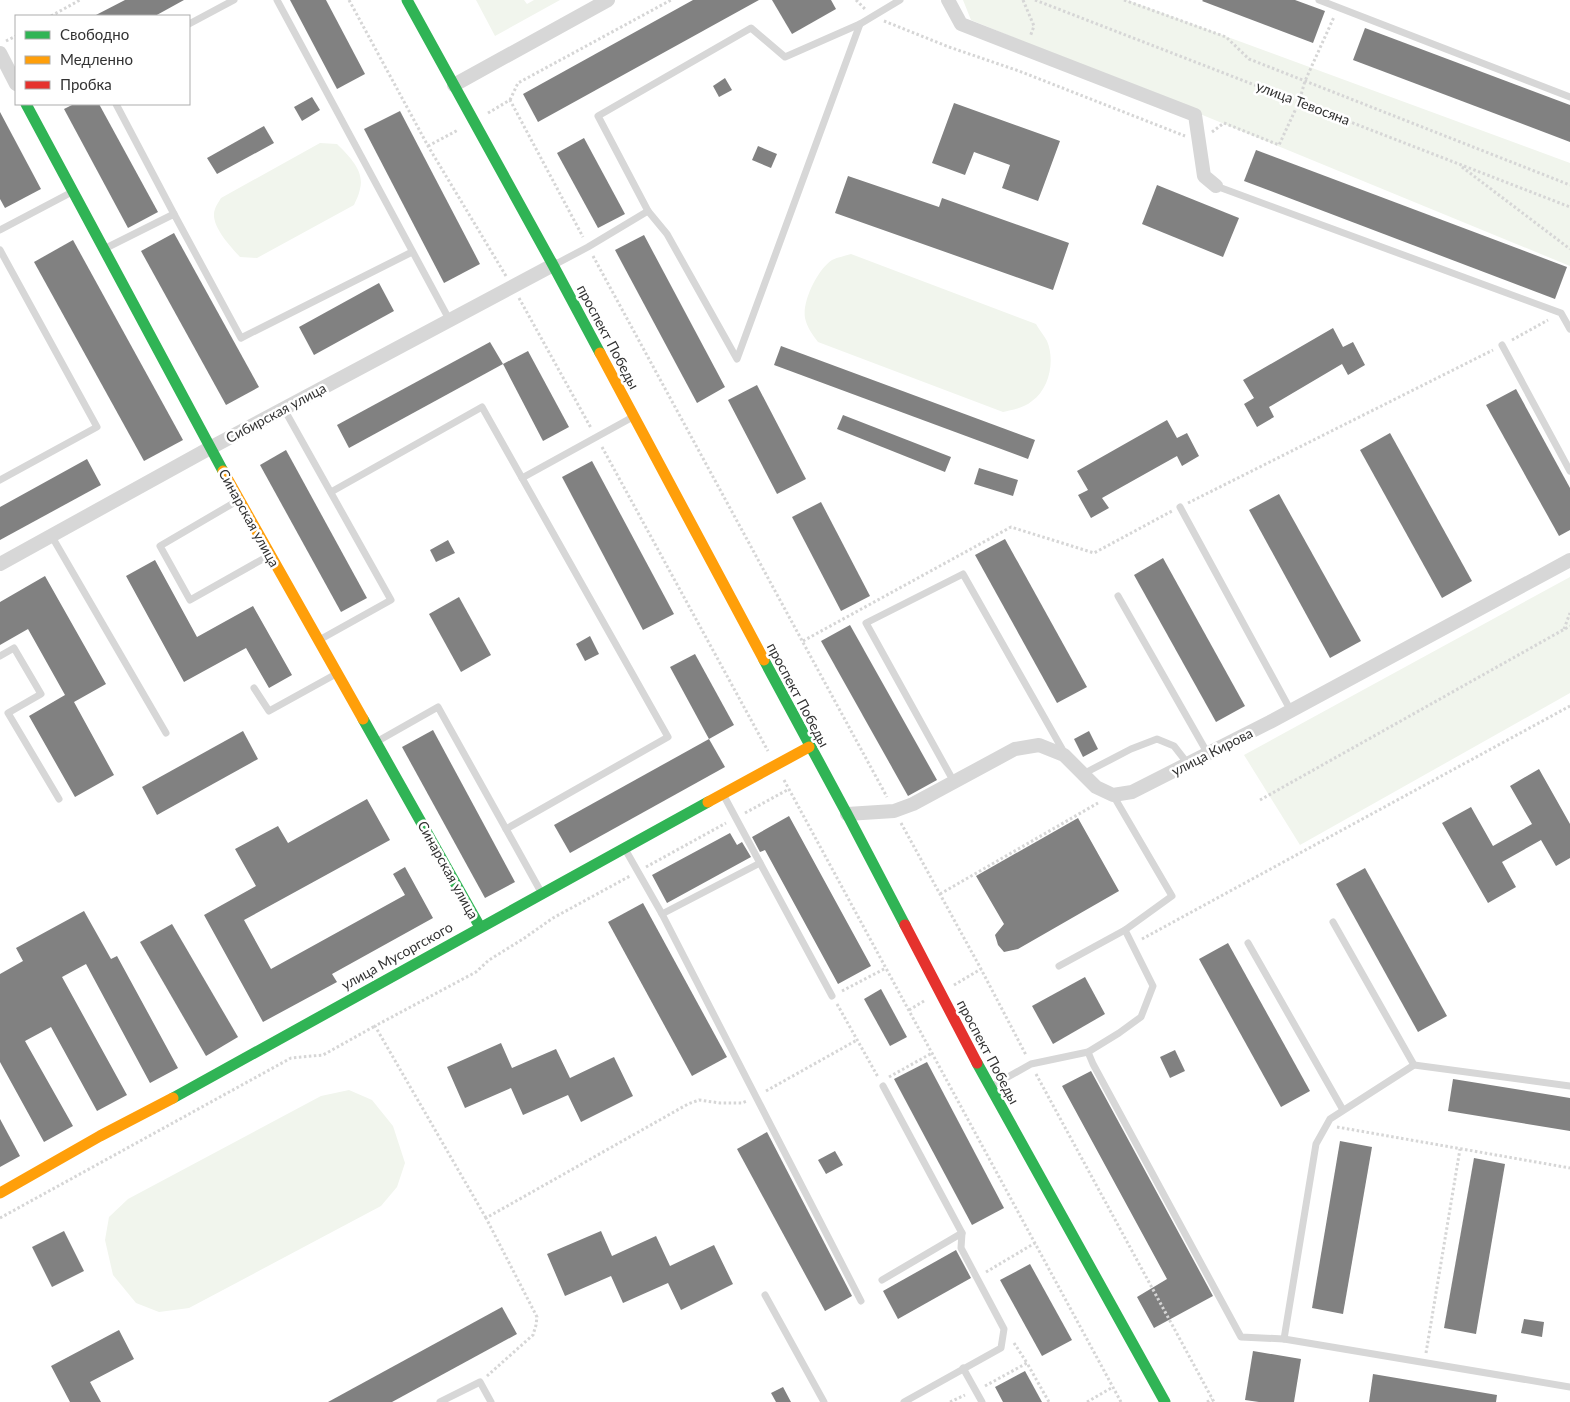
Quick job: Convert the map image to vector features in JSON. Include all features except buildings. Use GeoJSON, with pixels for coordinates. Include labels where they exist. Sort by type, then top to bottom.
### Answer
{"type":"FeatureCollection","features":[{"type":"Feature","properties":{"kind":"street","name":"проспект Победы"},"geometry":{"type":"LineString","coordinates":[[407,0],[554,265],[702,547],[847,814],[989,1087],[1165,1402]]}},
{"type":"Feature","properties":{"kind":"street"},"geometry":{"type":"LineString","coordinates":[[454,85],[608,0]]}},
{"type":"Feature","properties":{"kind":"street"},"geometry":{"type":"LineString","coordinates":[[948,0],[961,24],[1196,115],[1204,176],[1216,186]]}},
{"type":"Feature","properties":{"kind":"street"},"geometry":{"type":"LineString","coordinates":[[0,53],[15,82]]}},
{"type":"Feature","properties":{"kind":"street","name":"Синарская улица"},"geometry":{"type":"LineString","coordinates":[[27,105],[238,500],[480,927]]}},
{"type":"Feature","properties":{"kind":"street","name":"Сибирская улица"},"geometry":{"type":"LineString","coordinates":[[0,564],[210,448],[554,265]]}},
{"type":"Feature","properties":{"kind":"street","name":"улица Кирова"},"geometry":{"type":"LineString","coordinates":[[1113,795],[1132,792],[1208,754],[1570,560]]}},
{"type":"Feature","properties":{"kind":"street"},"geometry":{"type":"LineString","coordinates":[[847,814],[894,811],[912,804],[1015,749],[1039,745],[1064,754],[1096,787],[1113,795]]}},
{"type":"Feature","properties":{"kind":"street","name":"улица Мусоргского"},"geometry":{"type":"LineString","coordinates":[[0,1193],[722,793],[809,747]]}},
{"type":"Feature","properties":{"kind":"lane"},"geometry":{"type":"LineString","coordinates":[[190,23],[234,0]]}},
{"type":"Feature","properties":{"kind":"lane"},"geometry":{"type":"LineString","coordinates":[[277,0],[450,321]]}},
{"type":"Feature","properties":{"kind":"lane"},"geometry":{"type":"LineString","coordinates":[[860,24],[737,359],[667,234],[648,212],[598,116],[751,28],[785,57],[860,24],[900,0]]}},
{"type":"Feature","properties":{"kind":"lane"},"geometry":{"type":"LineString","coordinates":[[1319,0],[1570,97]]}},
{"type":"Feature","properties":{"kind":"lane"},"geometry":{"type":"LineString","coordinates":[[117,105],[241,338],[412,252]]}},
{"type":"Feature","properties":{"kind":"lane"},"geometry":{"type":"LineString","coordinates":[[1216,186],[1561,313],[1570,330]]}},
{"type":"Feature","properties":{"kind":"lane"},"geometry":{"type":"LineString","coordinates":[[0,221],[2,229],[72,192]]}},
{"type":"Feature","properties":{"kind":"lane"},"geometry":{"type":"LineString","coordinates":[[554,265],[648,212]]}},
{"type":"Feature","properties":{"kind":"lane"},"geometry":{"type":"LineString","coordinates":[[103,249],[174,214]]}},
{"type":"Feature","properties":{"kind":"lane"},"geometry":{"type":"LineString","coordinates":[[0,250],[97,427],[0,480]]}},
{"type":"Feature","properties":{"kind":"lane"},"geometry":{"type":"LineString","coordinates":[[1502,345],[1570,471]]}},
{"type":"Feature","properties":{"kind":"lane"},"geometry":{"type":"LineString","coordinates":[[331,492],[482,407],[668,737],[506,829]]}},
{"type":"Feature","properties":{"kind":"lane"},"geometry":{"type":"LineString","coordinates":[[284,409],[391,600],[318,640]]}},
{"type":"Feature","properties":{"kind":"lane"},"geometry":{"type":"LineString","coordinates":[[522,478],[634,417]]}},
{"type":"Feature","properties":{"kind":"lane"},"geometry":{"type":"LineString","coordinates":[[238,500],[160,546],[190,600],[270,555]]}},
{"type":"Feature","properties":{"kind":"lane"},"geometry":{"type":"LineString","coordinates":[[1180,507],[1290,711]]}},
{"type":"Feature","properties":{"kind":"lane"},"geometry":{"type":"LineString","coordinates":[[51,536],[166,733]]}},
{"type":"Feature","properties":{"kind":"lane"},"geometry":{"type":"LineString","coordinates":[[954,782],[866,623],[963,574],[1067,758]]}},
{"type":"Feature","properties":{"kind":"lane"},"geometry":{"type":"LineString","coordinates":[[1118,596],[1208,754]]}},
{"type":"Feature","properties":{"kind":"lane"},"geometry":{"type":"LineString","coordinates":[[0,656],[14,648],[41,694],[8,712],[59,799]]}},
{"type":"Feature","properties":{"kind":"lane"},"geometry":{"type":"LineString","coordinates":[[254,688],[268,711],[337,674]]}},
{"type":"Feature","properties":{"kind":"lane"},"geometry":{"type":"LineString","coordinates":[[376,742],[438,707],[542,893]]}},
{"type":"Feature","properties":{"kind":"lane"},"geometry":{"type":"LineString","coordinates":[[1083,774],[1131,749],[1157,739],[1174,746],[1188,764]]}},
{"type":"Feature","properties":{"kind":"lane"},"geometry":{"type":"LineString","coordinates":[[722,793],[832,996]]}},
{"type":"Feature","properties":{"kind":"lane"},"geometry":{"type":"LineString","coordinates":[[1059,966],[1125,930],[1172,896],[1113,795]]}},
{"type":"Feature","properties":{"kind":"lane"},"geometry":{"type":"LineString","coordinates":[[624,848],[662,914],[861,1301]]}},
{"type":"Feature","properties":{"kind":"lane"},"geometry":{"type":"LineString","coordinates":[[662,914],[760,863]]}},
{"type":"Feature","properties":{"kind":"lane"},"geometry":{"type":"LineString","coordinates":[[1333,922],[1414,1065]]}},
{"type":"Feature","properties":{"kind":"lane"},"geometry":{"type":"LineString","coordinates":[[989,1087],[1031,1064],[1088,1052],[1141,1018],[1153,986],[1125,930]]}},
{"type":"Feature","properties":{"kind":"lane"},"geometry":{"type":"LineString","coordinates":[[1248,943],[1343,1110]]}},
{"type":"Feature","properties":{"kind":"lane"},"geometry":{"type":"LineString","coordinates":[[1088,1052],[1241,1338],[1284,1339],[1570,1387]]}},
{"type":"Feature","properties":{"kind":"lane"},"geometry":{"type":"LineString","coordinates":[[1284,1339],[1316,1144],[1330,1119],[1414,1065],[1570,1086]]}},
{"type":"Feature","properties":{"kind":"lane"},"geometry":{"type":"LineString","coordinates":[[883,1086],[962,1233],[961,1248],[1004,1329],[1001,1348],[904,1402]]}},
{"type":"Feature","properties":{"kind":"lane"},"geometry":{"type":"LineString","coordinates":[[882,1280],[962,1233]]}},
{"type":"Feature","properties":{"kind":"lane"},"geometry":{"type":"LineString","coordinates":[[765,1295],[824,1402]]}},
{"type":"Feature","properties":{"kind":"lane"},"geometry":{"type":"LineString","coordinates":[[963,1368],[982,1402]]}},
{"type":"Feature","properties":{"kind":"lane"},"geometry":{"type":"LineString","coordinates":[[440,1402],[480,1382],[491,1402]]}},
{"type":"Feature","properties":{"kind":"path"},"geometry":{"type":"LineString","coordinates":[[53,15],[80,0]]}},
{"type":"Feature","properties":{"kind":"path"},"geometry":{"type":"LineString","coordinates":[[350,0],[428,146],[513,287],[776,764],[1121,1402]]}},
{"type":"Feature","properties":{"kind":"path"},"geometry":{"type":"LineString","coordinates":[[428,146],[510,100],[518,83],[671,0]]}},
{"type":"Feature","properties":{"kind":"path"},"geometry":{"type":"LineString","coordinates":[[856,0],[873,17],[949,47],[1019,71],[1199,142],[1224,123],[1279,145],[1338,7]]}},
{"type":"Feature","properties":{"kind":"path","name":"улица Тевосяна"},"geometry":{"type":"LineString","coordinates":[[1035,0],[1570,207]]}},
{"type":"Feature","properties":{"kind":"path"},"geometry":{"type":"LineString","coordinates":[[1124,0],[1226,37],[1249,59],[1570,185]]}},
{"type":"Feature","properties":{"kind":"path"},"geometry":{"type":"LineString","coordinates":[[510,100],[1213,1401],[1207,1402]]}},
{"type":"Feature","properties":{"kind":"path"},"geometry":{"type":"LineString","coordinates":[[1458,163],[1570,249]]}},
{"type":"Feature","properties":{"kind":"path"},"geometry":{"type":"LineString","coordinates":[[803,641],[1011,527],[1094,553],[1180,507],[1502,345],[1561,313]]}},
{"type":"Feature","properties":{"kind":"path"},"geometry":{"type":"LineString","coordinates":[[1563,630],[1570,613]]}},
{"type":"Feature","properties":{"kind":"path"},"geometry":{"type":"LineString","coordinates":[[1260,800],[1570,626]]}},
{"type":"Feature","properties":{"kind":"path"},"geometry":{"type":"LineString","coordinates":[[1133,944],[1570,706]]}},
{"type":"Feature","properties":{"kind":"path"},"geometry":{"type":"LineString","coordinates":[[0,1218],[291,1058],[322,1055],[476,972],[489,960],[523,940],[553,918],[789,789]]}},
{"type":"Feature","properties":{"kind":"path"},"geometry":{"type":"LineString","coordinates":[[940,894],[1113,795]]}},
{"type":"Feature","properties":{"kind":"path"},"geometry":{"type":"LineString","coordinates":[[886,968],[832,996],[881,1081],[932,1053]]}},
{"type":"Feature","properties":{"kind":"path"},"geometry":{"type":"LineString","coordinates":[[376,1026],[486,1218],[536,1317],[533,1336],[480,1382]]}},
{"type":"Feature","properties":{"kind":"path"},"geometry":{"type":"LineString","coordinates":[[486,1218],[688,1104],[699,1100],[720,1104],[742,1103],[857,1040]]}},
{"type":"Feature","properties":{"kind":"path"},"geometry":{"type":"LineString","coordinates":[[1327,1126],[1570,1168]]}},
{"type":"Feature","properties":{"kind":"path"},"geometry":{"type":"LineString","coordinates":[[1425,1363],[1460,1149]]}},
{"type":"Feature","properties":{"kind":"path"},"geometry":{"type":"LineString","coordinates":[[976,1277],[1035,1243]]}},
{"type":"Feature","properties":{"kind":"path"},"geometry":{"type":"LineString","coordinates":[[1004,1329],[1028,1364],[1049,1402]]}},
{"type":"Feature","properties":{"kind":"path"},"geometry":{"type":"LineString","coordinates":[[950,1402],[1028,1364]]}},
{"type":"Feature","properties":{"kind":"path"},"geometry":{"type":"LineString","coordinates":[[1087,1402],[1113,1387]]}},
{"type":"Feature","properties":{"kind":"shaded area"},"geometry":{"type":"Polygon","coordinates":[[[476,0],[524,0],[527,4],[534,0],[560,0],[495,36],[476,0]]]}},
{"type":"Feature","properties":{"kind":"shaded area"},"geometry":{"type":"Polygon","coordinates":[[[963,0],[1127,0],[1570,163],[1570,266],[971,20],[963,0]]]}},
{"type":"Feature","properties":{"kind":"shaded area"},"geometry":{"type":"Polygon","coordinates":[[[320,143],[337,144],[355,164],[361,182],[354,205],[257,258],[240,257],[231,247],[215,221],[215,209],[221,198],[320,143]]]}},
{"type":"Feature","properties":{"kind":"shaded area"},"geometry":{"type":"Polygon","coordinates":[[[851,254],[1036,324],[1047,341],[1051,357],[1047,381],[1043,389],[1029,403],[1003,412],[818,342],[805,318],[806,303],[812,286],[821,270],[827,264],[834,259],[851,254]]]}},
{"type":"Feature","properties":{"kind":"shaded area"},"geometry":{"type":"Polygon","coordinates":[[[1570,577],[1570,693],[1300,845],[1244,755],[1570,577]]]}},
{"type":"Feature","properties":{"kind":"shaded area"},"geometry":{"type":"Polygon","coordinates":[[[349,1090],[372,1100],[393,1126],[405,1163],[397,1187],[381,1206],[189,1308],[159,1312],[136,1303],[113,1275],[105,1240],[109,1217],[128,1199],[321,1096],[349,1090]]]}},
{"type":"Feature","properties":{"kind":"traffic: fast"},"geometry":{"type":"LineString","coordinates":[[407,0],[600,353]]}},
{"type":"Feature","properties":{"kind":"traffic: fast"},"geometry":{"type":"LineString","coordinates":[[27,105],[223,471]]}},
{"type":"Feature","properties":{"kind":"traffic: fast"},"geometry":{"type":"LineString","coordinates":[[764,660],[905,925]]}},
{"type":"Feature","properties":{"kind":"traffic: fast"},"geometry":{"type":"LineString","coordinates":[[363,719],[480,927]]}},
{"type":"Feature","properties":{"kind":"traffic: fast"},"geometry":{"type":"LineString","coordinates":[[173,1098],[708,802]]}},
{"type":"Feature","properties":{"kind":"traffic: fast"},"geometry":{"type":"LineString","coordinates":[[977,1063],[1165,1402]]}},
{"type":"Feature","properties":{"kind":"traffic: slow"},"geometry":{"type":"LineString","coordinates":[[600,353],[764,660]]}},
{"type":"Feature","properties":{"kind":"traffic: slow"},"geometry":{"type":"LineString","coordinates":[[223,471],[363,719]]}},
{"type":"Feature","properties":{"kind":"traffic: slow"},"geometry":{"type":"LineString","coordinates":[[708,802],[809,747]]}},
{"type":"Feature","properties":{"kind":"traffic: slow"},"geometry":{"type":"LineString","coordinates":[[0,1193],[100,1136],[173,1098]]}},
{"type":"Feature","properties":{"kind":"traffic: jam"},"geometry":{"type":"LineString","coordinates":[[905,925],[977,1063]]}}]}
